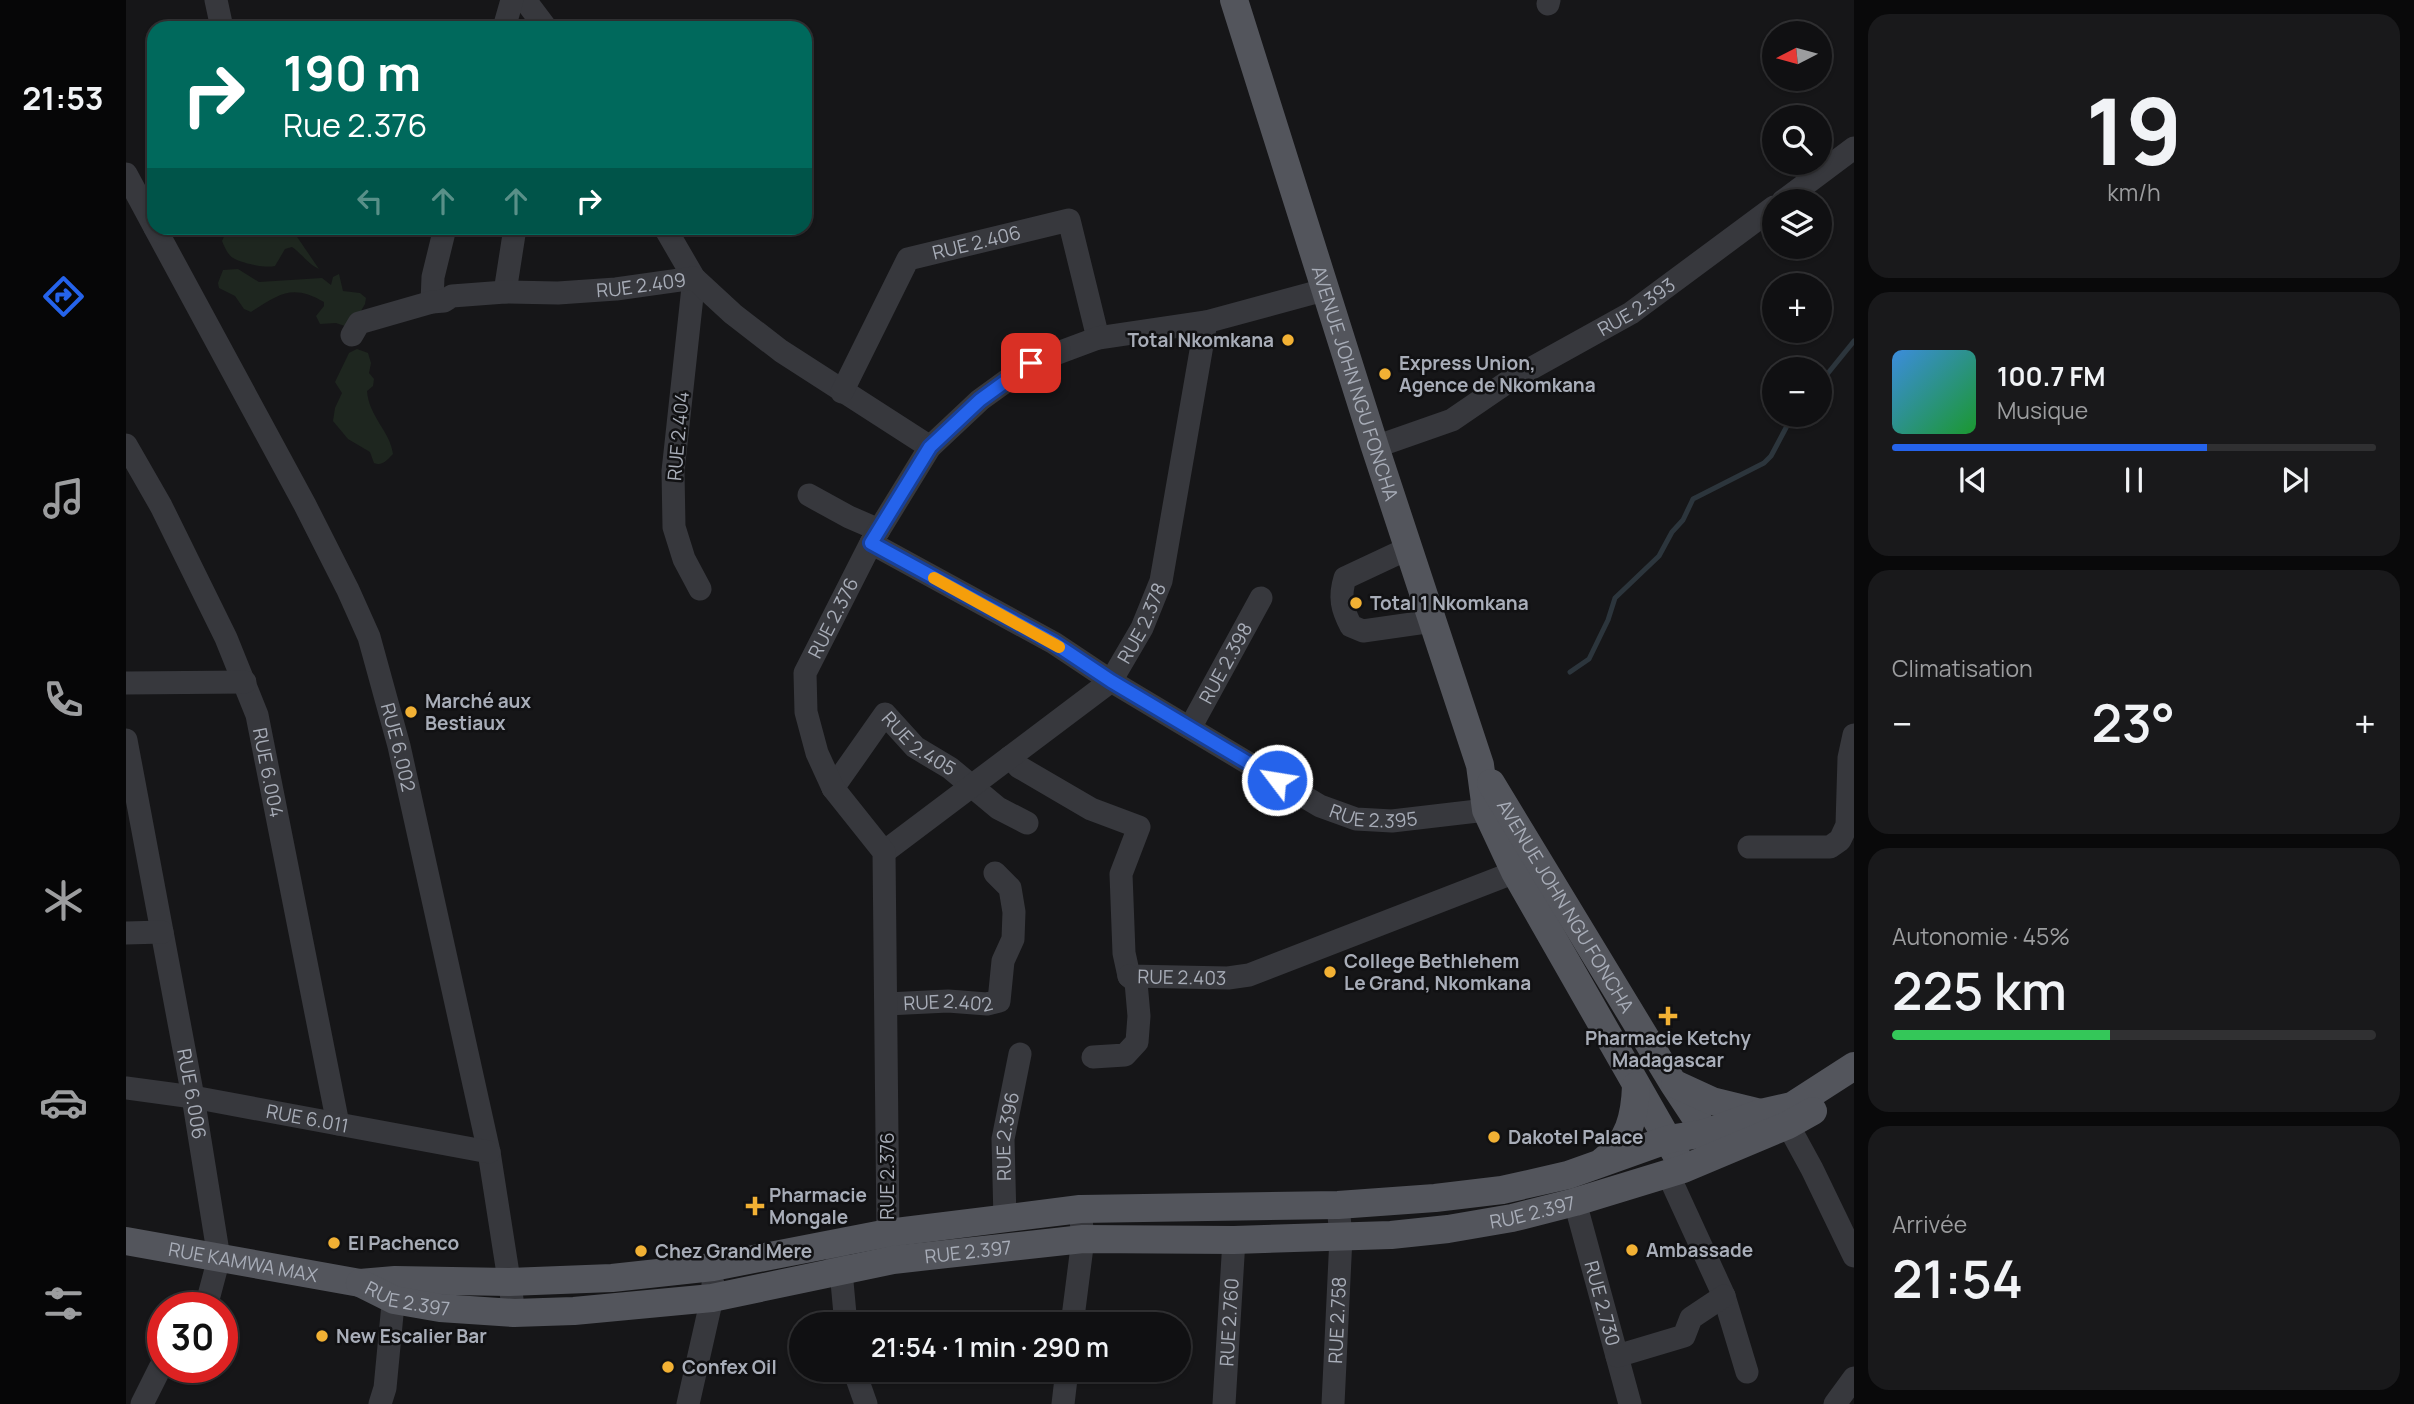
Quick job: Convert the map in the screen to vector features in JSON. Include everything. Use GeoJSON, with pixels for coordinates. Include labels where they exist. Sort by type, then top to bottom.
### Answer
{"type":"FeatureCollection","features":[{"type":"Feature","properties":{"kind":"main road","name":"AVENUE JOHN NGU FONCHA"},"geometry":{"type":"LineString","coordinates":[[1234,0],[1324,290],[1480,765],[1486,810],[1515,872],[1636,1086],[1669,1139],[1675,1171]]}},
{"type":"Feature","properties":{"kind":"main road","name":"AVENUE JOHN NGU FONCHA"},"geometry":{"type":"LineString","coordinates":[[1480,765],[1709,1144]]}},
{"type":"Feature","properties":{"kind":"main road"},"geometry":{"type":"LineString","coordinates":[[1709,1144],[1761,1113],[1792,1105],[1854,1066]]}},
{"type":"Feature","properties":{"kind":"main road"},"geometry":{"type":"LineString","coordinates":[[1673,1083],[1702,1098],[1761,1113]]}},
{"type":"Feature","properties":{"kind":"main road"},"geometry":{"type":"LineString","coordinates":[[1597,1165],[1615,1152],[1628,1132],[1636,1107],[1636,1086]]}},
{"type":"Feature","properties":{"kind":"main road"},"geometry":{"type":"LineString","coordinates":[[1709,1144],[1788,1125],[1854,1087]]}},
{"type":"Feature","properties":{"kind":"main road","name":"RUE 2.397"},"geometry":{"type":"LineString","coordinates":[[360,1283],[395,1290],[440,1308],[514,1313],[574,1311],[712,1298],[841,1271],[890,1247],[1006,1220],[1080,1209],[1338,1205],[1435,1198],[1502,1189],[1568,1175],[1669,1139],[1709,1144]]}},
{"type":"Feature","properties":{"kind":"main road","name":"RUE 2.397"},"geometry":{"type":"LineString","coordinates":[[395,1290],[611,1278],[713,1267],[833,1244],[890,1247],[1083,1240],[1391,1236],[1512,1218],[1575,1202],[1675,1171],[1709,1144]]}},
{"type":"Feature","properties":{"kind":"main road","name":"RUE KAMWA MAX"},"geometry":{"type":"LineString","coordinates":[[126,1241],[360,1283]]}},
{"type":"Feature","properties":{"kind":"street"},"geometry":{"type":"LineString","coordinates":[[216,0],[220,21]]}},
{"type":"Feature","properties":{"kind":"street"},"geometry":{"type":"LineString","coordinates":[[506,21],[512,0]]}},
{"type":"Feature","properties":{"kind":"street"},"geometry":{"type":"LineString","coordinates":[[525,0],[541,21]]}},
{"type":"Feature","properties":{"kind":"street"},"geometry":{"type":"LineString","coordinates":[[1799,189],[1854,148]]}},
{"type":"Feature","properties":{"kind":"street","name":"RUE 6.002"},"geometry":{"type":"LineString","coordinates":[[126,174],[147,214]]}},
{"type":"Feature","properties":{"kind":"street","name":"RUE 2.393"},"geometry":{"type":"LineString","coordinates":[[1375,447],[1452,420],[1512,379],[1631,313],[1762,216]]}},
{"type":"Feature","properties":{"kind":"street","name":"RUE 2.406"},"geometry":{"type":"LineString","coordinates":[[842,392],[908,259],[1069,220],[1098,338]]}},
{"type":"Feature","properties":{"kind":"street","name":"RUE 6.002"},"geometry":{"type":"LineString","coordinates":[[158,235],[305,505],[369,637],[399,746],[489,1152],[514,1313]]}},
{"type":"Feature","properties":{"kind":"street"},"geometry":{"type":"LineString","coordinates":[[432,302],[433,277],[443,235]]}},
{"type":"Feature","properties":{"kind":"street"},"geometry":{"type":"LineString","coordinates":[[505,292],[514,235]]}},
{"type":"Feature","properties":{"kind":"street"},"geometry":{"type":"LineString","coordinates":[[670,235],[694,278]]}},
{"type":"Feature","properties":{"kind":"street","name":"RUE 2.409"},"geometry":{"type":"LineString","coordinates":[[352,335],[359,323],[452,296],[605,290],[694,278],[781,351],[930,447]]}},
{"type":"Feature","properties":{"kind":"street","name":"RUE 2.404"},"geometry":{"type":"LineString","coordinates":[[694,278],[673,471],[674,527],[684,559],[701,589]]}},
{"type":"Feature","properties":{"kind":"street","name":"RUE 2.376"},"geometry":{"type":"LineString","coordinates":[[890,1247],[884,852],[833,788],[817,753],[806,712],[804,673],[875,537],[930,447],[980,400],[1031,363],[1098,338],[1206,322],[1324,290]]}},
{"type":"Feature","properties":{"kind":"street","name":"RUE 2.378"},"geometry":{"type":"LineString","coordinates":[[884,852],[1111,681],[1142,628],[1161,580],[1206,322]]}},
{"type":"Feature","properties":{"kind":"street","name":"RUE 6.004"},"geometry":{"type":"LineString","coordinates":[[126,445],[161,506],[226,638],[257,715],[338,1124]]}},
{"type":"Feature","properties":{"kind":"street","name":"RUE 2.395"},"geometry":{"type":"LineString","coordinates":[[809,495],[1320,806],[1356,820],[1392,821],[1486,810]]}},
{"type":"Feature","properties":{"kind":"street"},"geometry":{"type":"LineString","coordinates":[[1409,548],[1345,578],[1340,592],[1342,608],[1351,626],[1363,631],[1433,621]]}},
{"type":"Feature","properties":{"kind":"street","name":"RUE 2.398"},"geometry":{"type":"LineString","coordinates":[[1190,728],[1261,598]]}},
{"type":"Feature","properties":{"kind":"street"},"geometry":{"type":"LineString","coordinates":[[126,683],[245,682]]}},
{"type":"Feature","properties":{"kind":"street","name":"RUE 2.405"},"geometry":{"type":"LineString","coordinates":[[833,788],[885,714],[915,747],[950,768],[998,808],[1027,823]]}},
{"type":"Feature","properties":{"kind":"street"},"geometry":{"type":"LineString","coordinates":[[1749,847],[1830,847],[1840,840],[1847,825],[1849,758],[1854,735]]}},
{"type":"Feature","properties":{"kind":"street","name":"RUE 6.006"},"geometry":{"type":"LineString","coordinates":[[126,740],[132,809],[162,932],[193,1097],[219,1258]]}},
{"type":"Feature","properties":{"kind":"street","name":"RUE 2.403"},"geometry":{"type":"LineString","coordinates":[[1010,757],[1019,767],[1091,809],[1139,827],[1121,874],[1122,930],[1129,976],[1228,978],[1249,975],[1515,872]]}},
{"type":"Feature","properties":{"kind":"street","name":"RUE 2.402"},"geometry":{"type":"LineString","coordinates":[[887,1004],[948,1001],[987,1004],[999,1001],[1003,961],[1013,939],[1014,912],[1010,888],[995,873]]}},
{"type":"Feature","properties":{"kind":"street"},"geometry":{"type":"LineString","coordinates":[[126,933],[162,932]]}},
{"type":"Feature","properties":{"kind":"street"},"geometry":{"type":"LineString","coordinates":[[1093,1057],[1125,1055],[1137,1042],[1139,1016],[1136,982],[1129,976]]}},
{"type":"Feature","properties":{"kind":"street","name":"RUE 2.396"},"geometry":{"type":"LineString","coordinates":[[1006,1220],[1003,1139],[1020,1054]]}},
{"type":"Feature","properties":{"kind":"street","name":"RUE 6.011"},"geometry":{"type":"LineString","coordinates":[[126,1088],[193,1097],[489,1152]]}},
{"type":"Feature","properties":{"kind":"street"},"geometry":{"type":"LineString","coordinates":[[1788,1125],[1854,1256]]}},
{"type":"Feature","properties":{"kind":"street"},"geometry":{"type":"LineString","coordinates":[[1675,1171],[1724,1296],[1747,1372]]}},
{"type":"Feature","properties":{"kind":"street","name":"RUE 2.730"},"geometry":{"type":"LineString","coordinates":[[1575,1202],[1630,1404]]}},
{"type":"Feature","properties":{"kind":"street","name":"RUE 2.758"},"geometry":{"type":"LineString","coordinates":[[1333,1404],[1341,1237],[1338,1205]]}},
{"type":"Feature","properties":{"kind":"street"},"geometry":{"type":"LineString","coordinates":[[1074,1312],[1083,1240],[1080,1209]]}},
{"type":"Feature","properties":{"kind":"street","name":"RUE 2.760"},"geometry":{"type":"LineString","coordinates":[[1224,1404],[1234,1240]]}},
{"type":"Feature","properties":{"kind":"street"},"geometry":{"type":"LineString","coordinates":[[833,1244],[841,1271],[845,1312]]}},
{"type":"Feature","properties":{"kind":"street"},"geometry":{"type":"LineString","coordinates":[[210,1292],[219,1258]]}},
{"type":"Feature","properties":{"kind":"street"},"geometry":{"type":"LineString","coordinates":[[688,1404],[712,1298],[713,1267]]}},
{"type":"Feature","properties":{"kind":"street"},"geometry":{"type":"LineString","coordinates":[[380,1404],[385,1388],[395,1290]]}},
{"type":"Feature","properties":{"kind":"street"},"geometry":{"type":"LineString","coordinates":[[1617,1356],[1684,1336],[1691,1318],[1724,1296]]}},
{"type":"Feature","properties":{"kind":"street"},"geometry":{"type":"LineString","coordinates":[[1835,1404],[1854,1378]]}},
{"type":"Feature","properties":{"kind":"street"},"geometry":{"type":"LineString","coordinates":[[858,1382],[866,1404]]}},
{"type":"Feature","properties":{"kind":"street"},"geometry":{"type":"LineString","coordinates":[[1062,1404],[1065,1382]]}},
{"type":"Feature","properties":{"kind":"street"},"geometry":{"type":"LineString","coordinates":[[142,1404],[152,1383]]}},
{"type":"Feature","properties":{"kind":"shaded area"},"geometry":{"type":"Polygon","coordinates":[[[225,235],[296,235],[319,269],[292,247],[285,249],[275,266],[244,262],[229,254],[222,241],[225,235]]]}},
{"type":"Feature","properties":{"kind":"shaded area"},"geometry":{"type":"Polygon","coordinates":[[[238,269],[259,282],[322,278],[331,285],[333,277],[339,274],[343,291],[360,293],[366,298],[365,304],[351,328],[336,323],[320,324],[316,316],[324,302],[304,293],[287,293],[251,312],[244,309],[235,296],[219,288],[223,270],[238,269]]]}},
{"type":"Feature","properties":{"kind":"shaded area"},"geometry":{"type":"Polygon","coordinates":[[[357,349],[368,353],[371,363],[369,373],[374,379],[373,386],[367,391],[371,409],[388,438],[393,454],[380,464],[374,463],[370,452],[348,439],[333,421],[342,393],[335,382],[349,353],[357,349]]]}},
{"type":"Feature","properties":{"kind":"waterway"},"geometry":{"type":"LineString","coordinates":[[1832,368],[1854,341]]}},
{"type":"Feature","properties":{"kind":"waterway"},"geometry":{"type":"LineString","coordinates":[[1570,672],[1589,659],[1608,620],[1615,598],[1659,556],[1672,532],[1683,520],[1693,499],[1764,463],[1771,456],[1786,427]]}},
{"type":"Feature","properties":{"kind":"slow traffic"},"geometry":{"type":"LineString","coordinates":[[934,578],[1059,647]]}},
{"type":"Feature","properties":{"kind":"place","name":"Total Nkomkana"},"geometry":{"type":"Point","coordinates":[1288,340]}},
{"type":"Feature","properties":{"kind":"place","name":"Express Union, Agence de Nkomkana"},"geometry":{"type":"Point","coordinates":[1385,374]}},
{"type":"Feature","properties":{"kind":"place","name":"Total 1 Nkomkana"},"geometry":{"type":"Point","coordinates":[1356,603]}},
{"type":"Feature","properties":{"kind":"place","name":"Marché aux Bestiaux"},"geometry":{"type":"Point","coordinates":[411,712]}},
{"type":"Feature","properties":{"kind":"place","name":"College Bethlehem Le Grand, Nkomkana"},"geometry":{"type":"Point","coordinates":[1330,972]}},
{"type":"Feature","properties":{"kind":"place","name":"Pharmacie Ketchy Madagascar"},"geometry":{"type":"Point","coordinates":[1668,1016]}},
{"type":"Feature","properties":{"kind":"place","name":"Dakotel Palace"},"geometry":{"type":"Point","coordinates":[1494,1137]}},
{"type":"Feature","properties":{"kind":"place","name":"Pharmacie Mongale"},"geometry":{"type":"Point","coordinates":[755,1206]}},
{"type":"Feature","properties":{"kind":"place","name":"El Pachenco"},"geometry":{"type":"Point","coordinates":[334,1243]}},
{"type":"Feature","properties":{"kind":"place","name":"Ambassade"},"geometry":{"type":"Point","coordinates":[1632,1250]}},
{"type":"Feature","properties":{"kind":"place","name":"Chez Grand Mere"},"geometry":{"type":"Point","coordinates":[641,1251]}},
{"type":"Feature","properties":{"kind":"place","name":"New Escalier Bar"},"geometry":{"type":"Point","coordinates":[322,1336]}},
{"type":"Feature","properties":{"kind":"place","name":"Confex Oil"},"geometry":{"type":"Point","coordinates":[668,1367]}},
{"type":"Feature","properties":{"kind":"route"},"geometry":{"type":"LineString","coordinates":[[1031,363],[980,400],[930,447],[871,543],[1054,643],[1111,681],[1277,780]]}}]}
